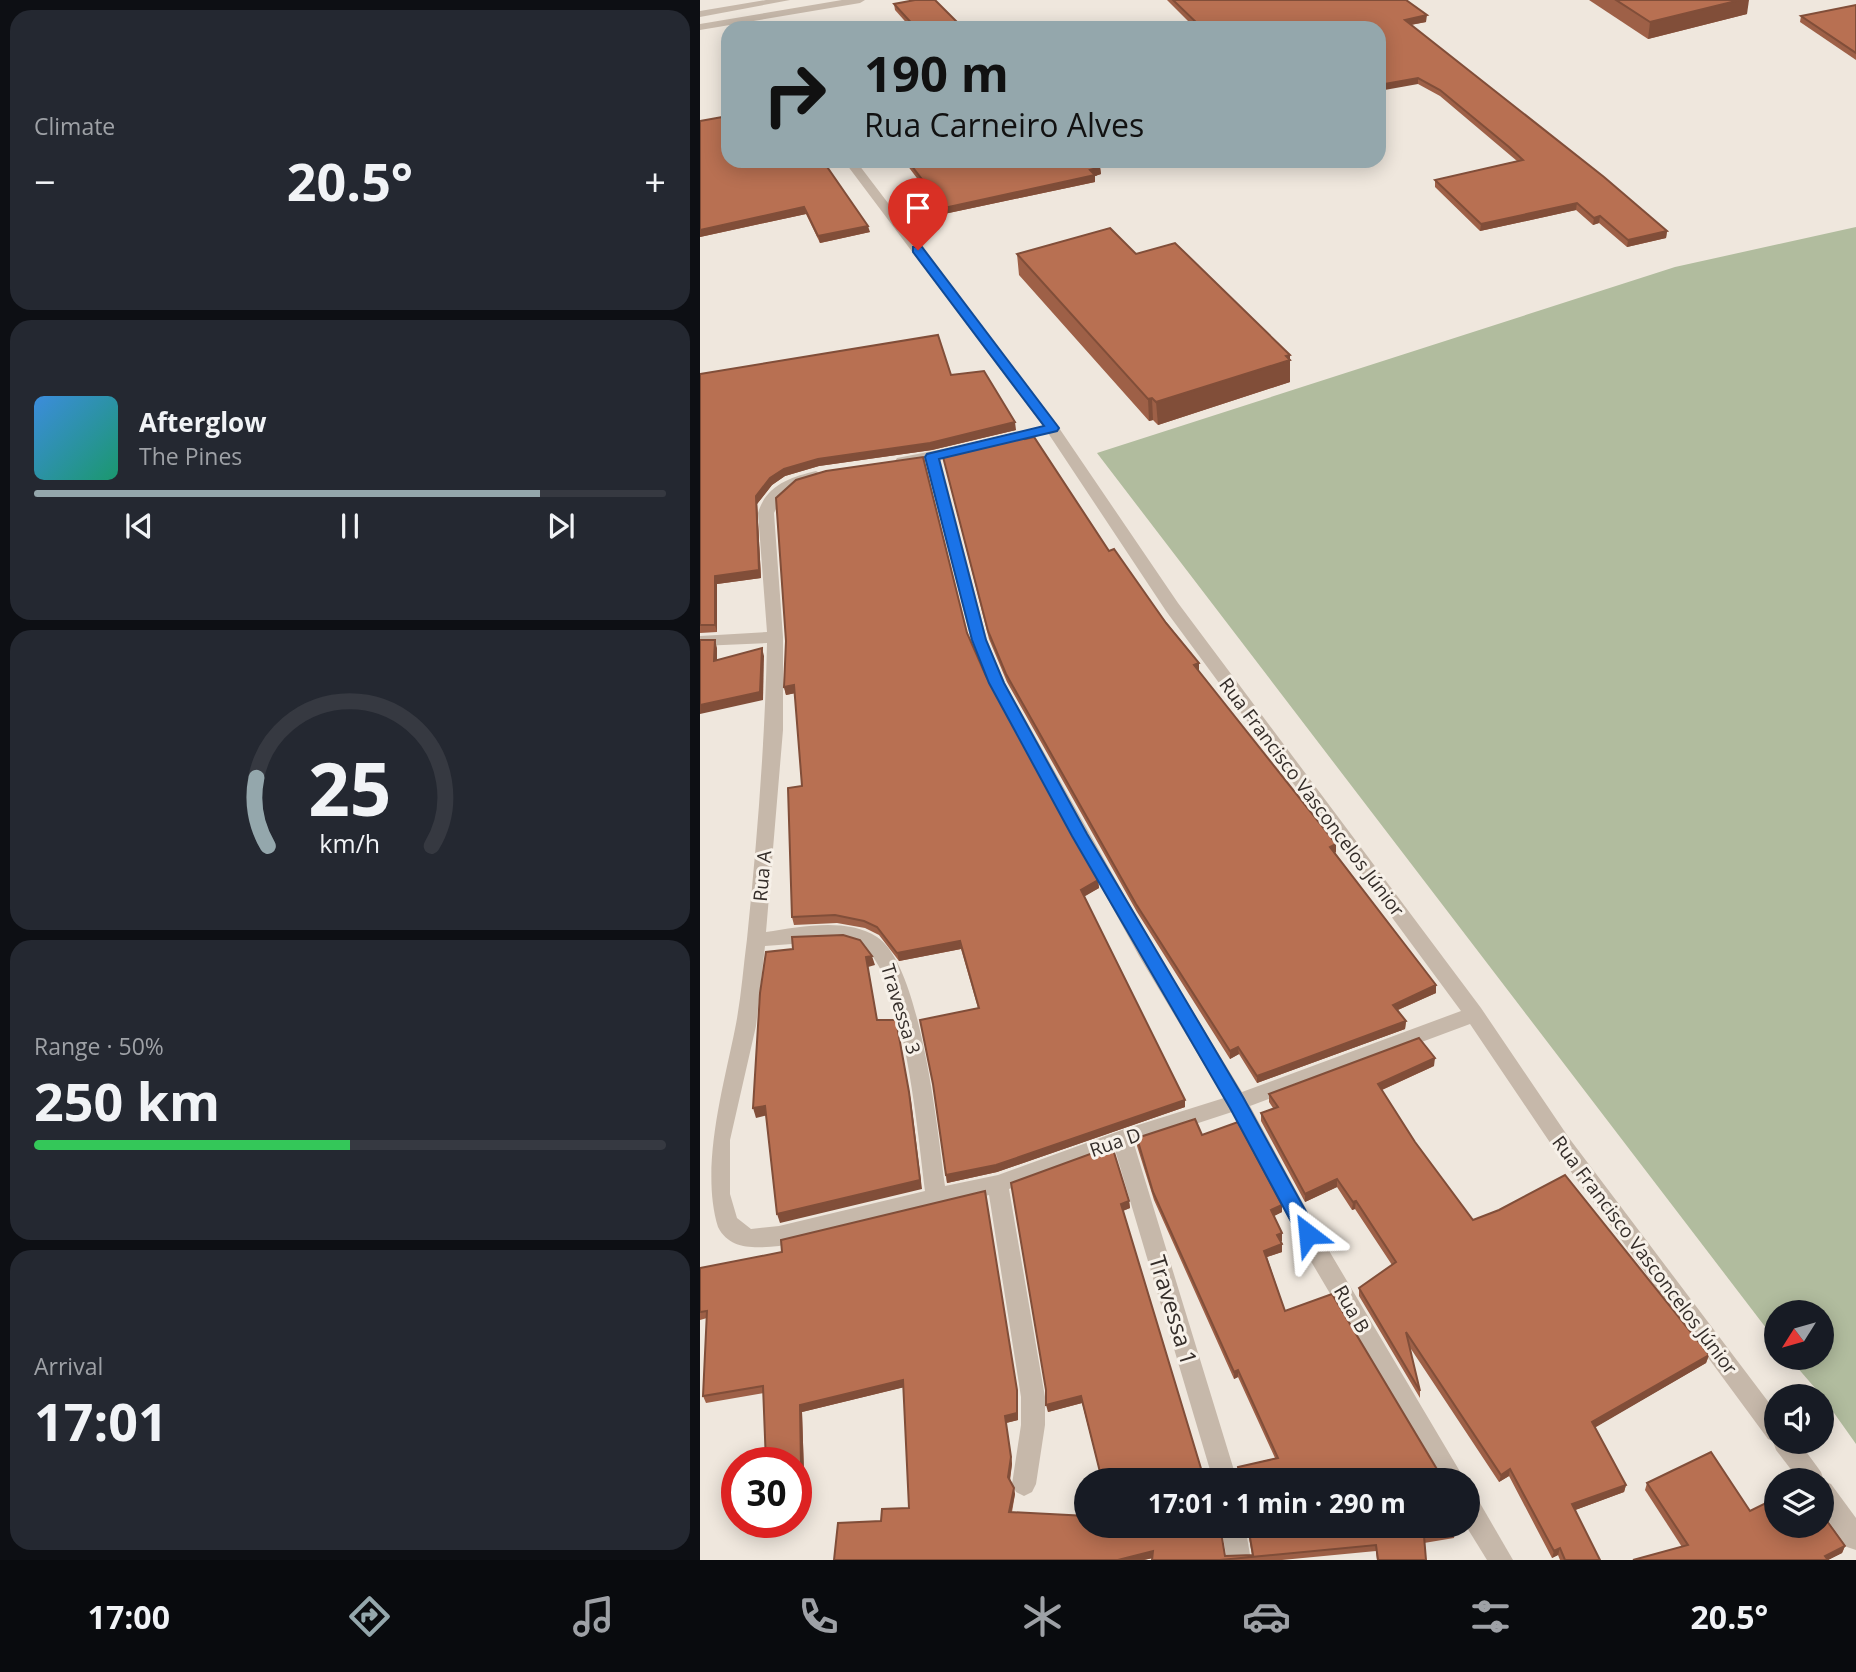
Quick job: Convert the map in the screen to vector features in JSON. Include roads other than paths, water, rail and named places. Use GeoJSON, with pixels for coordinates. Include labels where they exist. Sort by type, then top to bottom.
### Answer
{"type":"FeatureCollection","features":[{"type":"Feature","properties":{"kind":"street"},"geometry":{"type":"LineString","coordinates":[[700,14],[785,0]]}},
{"type":"Feature","properties":{"kind":"street"},"geometry":{"type":"LineString","coordinates":[[760,21],[860,0]]}},
{"type":"Feature","properties":{"kind":"street"},"geometry":{"type":"LineString","coordinates":[[735,8],[744,21]]}},
{"type":"Feature","properties":{"kind":"street"},"geometry":{"type":"LineString","coordinates":[[700,27],[721,26]]}},
{"type":"Feature","properties":{"kind":"street","name":"Rua Francisco Vasconcelos Júnior"},"geometry":{"type":"LineString","coordinates":[[855,168],[1052,428],[1172,607],[1474,1014],[1562,1144],[1764,1415]]}},
{"type":"Feature","properties":{"kind":"street"},"geometry":{"type":"LineString","coordinates":[[883,464],[932,457],[1052,428]]}},
{"type":"Feature","properties":{"kind":"street","name":"Rua B"},"geometry":{"type":"LineString","coordinates":[[932,457],[979,640],[997,683],[1093,859],[1237,1102],[1320,1256],[1446,1468]]}},
{"type":"Feature","properties":{"kind":"street","name":"Rua A"},"geometry":{"type":"LineString","coordinates":[[747,1239],[728,1224],[719,1194],[720,1140],[746,1026],[774,730],[775,637],[766,513],[769,499],[791,482],[825,472]]}},
{"type":"Feature","properties":{"kind":"street"},"geometry":{"type":"LineString","coordinates":[[700,641],[775,637]]}},
{"type":"Feature","properties":{"kind":"street","name":"Travessa 3"},"geometry":{"type":"LineString","coordinates":[[756,940],[821,934],[856,936],[872,943],[884,954],[895,979],[920,1076],[936,1197]]}},
{"type":"Feature","properties":{"kind":"street","name":"Rua D"},"geometry":{"type":"LineString","coordinates":[[747,1239],[779,1237],[998,1184],[1122,1139],[1237,1102],[1474,1014]]}},
{"type":"Feature","properties":{"kind":"street","name":"Travessa 1"},"geometry":{"type":"LineString","coordinates":[[1122,1139],[1221,1468]]}},
{"type":"Feature","properties":{"kind":"street"},"geometry":{"type":"LineString","coordinates":[[998,1184],[1033,1397],[1033,1425],[1024,1483]]}},
{"type":"Feature","properties":{"kind":"street"},"geometry":{"type":"LineString","coordinates":[[1793,1454],[1804,1468]]}},
{"type":"Feature","properties":{"kind":"street"},"geometry":{"type":"LineString","coordinates":[[1834,1508],[1856,1538]]}},
{"type":"Feature","properties":{"kind":"street"},"geometry":{"type":"LineString","coordinates":[[1480,1526],[1501,1560]]}},
{"type":"Feature","properties":{"kind":"street"},"geometry":{"type":"LineString","coordinates":[[1235,1538],[1239,1560]]}}]}
